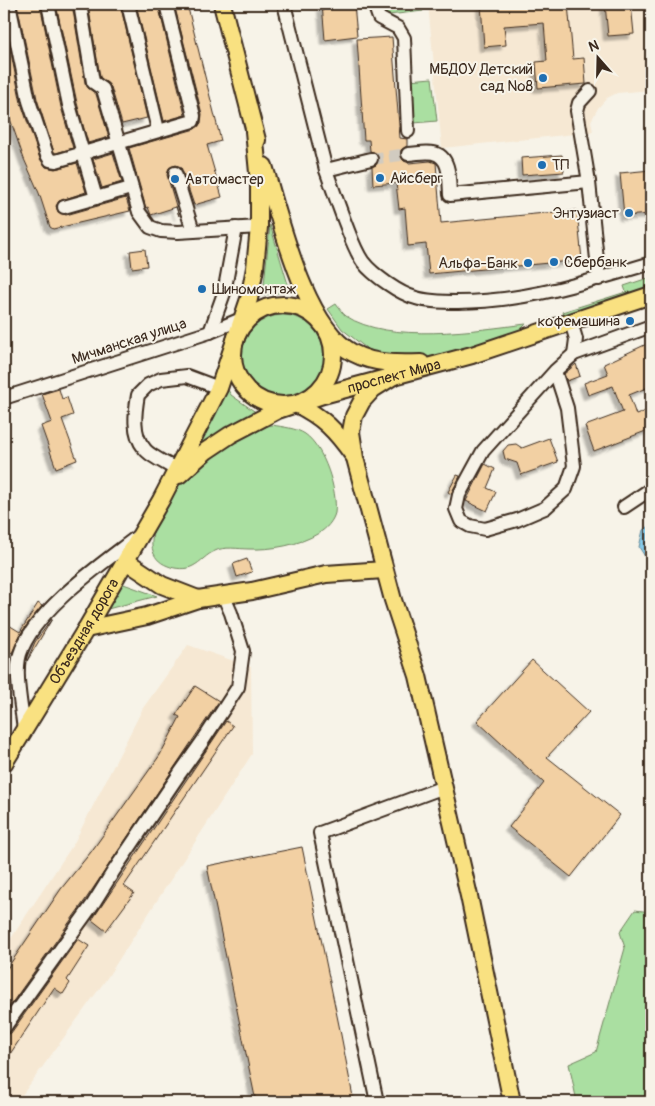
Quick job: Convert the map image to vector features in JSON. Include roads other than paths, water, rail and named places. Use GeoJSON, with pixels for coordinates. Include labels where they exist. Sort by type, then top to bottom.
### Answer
{"type":"FeatureCollection","features":[{"type":"Feature","properties":{"kind":"main road"},"geometry":{"type":"LineString","coordinates":[[222,4],[254,131],[299,276],[311,304],[327,330],[334,352],[331,372],[321,389],[312,397],[296,404],[281,405],[265,402],[248,390],[236,374],[234,363],[235,342],[244,324],[253,316],[274,306],[298,308],[310,313],[319,320],[327,330],[340,344],[353,353],[368,359],[384,362],[426,363],[472,355]]}},
{"type":"Feature","properties":{"kind":"main road"},"geometry":{"type":"LineString","coordinates":[[161,500],[219,388],[249,299],[255,268],[259,227],[259,183],[254,131]]}},
{"type":"Feature","properties":{"kind":"main road","name":"проспект Мира"},"geometry":{"type":"LineString","coordinates":[[161,500],[181,472],[206,451],[255,421],[278,410],[472,355],[651,295]]}},
{"type":"Feature","properties":{"kind":"main road"},"geometry":{"type":"LineString","coordinates":[[392,377],[373,389],[362,401],[354,416],[351,432],[355,458],[384,570],[418,676],[469,896],[512,1102]]}},
{"type":"Feature","properties":{"kind":"main road"},"geometry":{"type":"LineString","coordinates":[[296,404],[319,416],[329,425],[355,458]]}},
{"type":"Feature","properties":{"kind":"main road","name":"Объездная дорога"},"geometry":{"type":"LineString","coordinates":[[4,764],[161,500]]}},
{"type":"Feature","properties":{"kind":"main road"},"geometry":{"type":"LineString","coordinates":[[126,561],[162,585],[198,600]]}},
{"type":"Feature","properties":{"kind":"main road"},"geometry":{"type":"LineString","coordinates":[[86,629],[147,616],[198,600],[224,597],[326,574],[384,570]]}},
{"type":"Feature","properties":{"kind":"street"},"geometry":{"type":"LineString","coordinates":[[10,4],[29,101],[47,155],[50,160],[56,161],[193,121],[166,4]]}},
{"type":"Feature","properties":{"kind":"street"},"geometry":{"type":"LineString","coordinates":[[48,4],[69,105],[96,198]]}},
{"type":"Feature","properties":{"kind":"street"},"geometry":{"type":"LineString","coordinates":[[80,4],[93,82],[103,89],[139,212],[150,227],[162,231],[259,227]]}},
{"type":"Feature","properties":{"kind":"street"},"geometry":{"type":"LineString","coordinates":[[128,4],[158,130]]}},
{"type":"Feature","properties":{"kind":"street"},"geometry":{"type":"LineString","coordinates":[[284,4],[326,170],[354,245],[363,262],[387,284],[414,298],[438,302],[472,302],[508,299],[553,291],[651,263]]}},
{"type":"Feature","properties":{"kind":"street"},"geometry":{"type":"LineString","coordinates":[[374,4],[379,18],[398,28],[404,38],[408,131]]}},
{"type":"Feature","properties":{"kind":"street"},"geometry":{"type":"LineString","coordinates":[[590,91],[579,102],[577,111],[588,182],[599,279]]}},
{"type":"Feature","properties":{"kind":"street"},"geometry":{"type":"LineString","coordinates":[[408,154],[434,152],[444,159],[447,164],[450,195],[588,182]]}},
{"type":"Feature","properties":{"kind":"street"},"geometry":{"type":"LineString","coordinates":[[326,170],[371,158]]}},
{"type":"Feature","properties":{"kind":"street"},"geometry":{"type":"LineString","coordinates":[[175,173],[193,231]]}},
{"type":"Feature","properties":{"kind":"street"},"geometry":{"type":"LineString","coordinates":[[64,207],[131,188]]}},
{"type":"Feature","properties":{"kind":"street"},"geometry":{"type":"LineString","coordinates":[[210,332],[224,293],[236,228]]}},
{"type":"Feature","properties":{"kind":"street","name":"Мичманская улица"},"geometry":{"type":"LineString","coordinates":[[4,398],[210,332],[263,310]]}},
{"type":"Feature","properties":{"kind":"street"},"geometry":{"type":"LineString","coordinates":[[571,322],[576,339],[574,354]]}},
{"type":"Feature","properties":{"kind":"street"},"geometry":{"type":"LineString","coordinates":[[555,371],[567,408],[574,466],[566,489],[545,508],[517,520],[485,529],[470,526],[461,521],[456,509],[458,495],[483,451],[555,371],[574,354],[651,326]]}},
{"type":"Feature","properties":{"kind":"street"},"geometry":{"type":"LineString","coordinates":[[177,470],[144,450],[139,440],[136,424],[138,394],[148,385],[160,379],[187,376],[219,388]]}},
{"type":"Feature","properties":{"kind":"street"},"geometry":{"type":"LineString","coordinates":[[624,507],[651,489]]}},
{"type":"Feature","properties":{"kind":"street"},"geometry":{"type":"LineString","coordinates":[[24,730],[18,670],[20,654],[30,636],[47,612],[85,577],[142,533]]}},
{"type":"Feature","properties":{"kind":"street"},"geometry":{"type":"LineString","coordinates":[[4,1028],[93,904],[238,687],[243,651],[232,613],[224,597]]}},
{"type":"Feature","properties":{"kind":"street"},"geometry":{"type":"LineString","coordinates":[[377,1102],[320,833],[444,787]]}},
{"type":"Feature","properties":{"kind":"water"},"geometry":{"type":"Polygon","coordinates":[[[651,524],[651,566],[639,547],[643,530],[651,524]]]}},
{"type":"Feature","properties":{"kind":"tunnel"},"geometry":{"type":"LineString","coordinates":[[371,159],[408,154]]}},
{"type":"Feature","properties":{"kind":"place","name":"МБДОУ Детский сад №8"},"geometry":{"type":"Point","coordinates":[543,78]}},
{"type":"Feature","properties":{"kind":"place","name":"ТП"},"geometry":{"type":"Point","coordinates":[542,165]}},
{"type":"Feature","properties":{"kind":"place","name":"Айсберг"},"geometry":{"type":"Point","coordinates":[380,178]}},
{"type":"Feature","properties":{"kind":"place","name":"Автомастер"},"geometry":{"type":"Point","coordinates":[175,179]}},
{"type":"Feature","properties":{"kind":"place","name":"Энтузиаст"},"geometry":{"type":"Point","coordinates":[629,213]}},
{"type":"Feature","properties":{"kind":"place","name":"Сбербанк"},"geometry":{"type":"Point","coordinates":[554,262]}},
{"type":"Feature","properties":{"kind":"place","name":"Альфа-Банк"},"geometry":{"type":"Point","coordinates":[528,263]}},
{"type":"Feature","properties":{"kind":"place","name":"Шиномонтаж"},"geometry":{"type":"Point","coordinates":[202,289]}},
{"type":"Feature","properties":{"kind":"place","name":"кофемашина"},"geometry":{"type":"Point","coordinates":[630,321]}}]}
